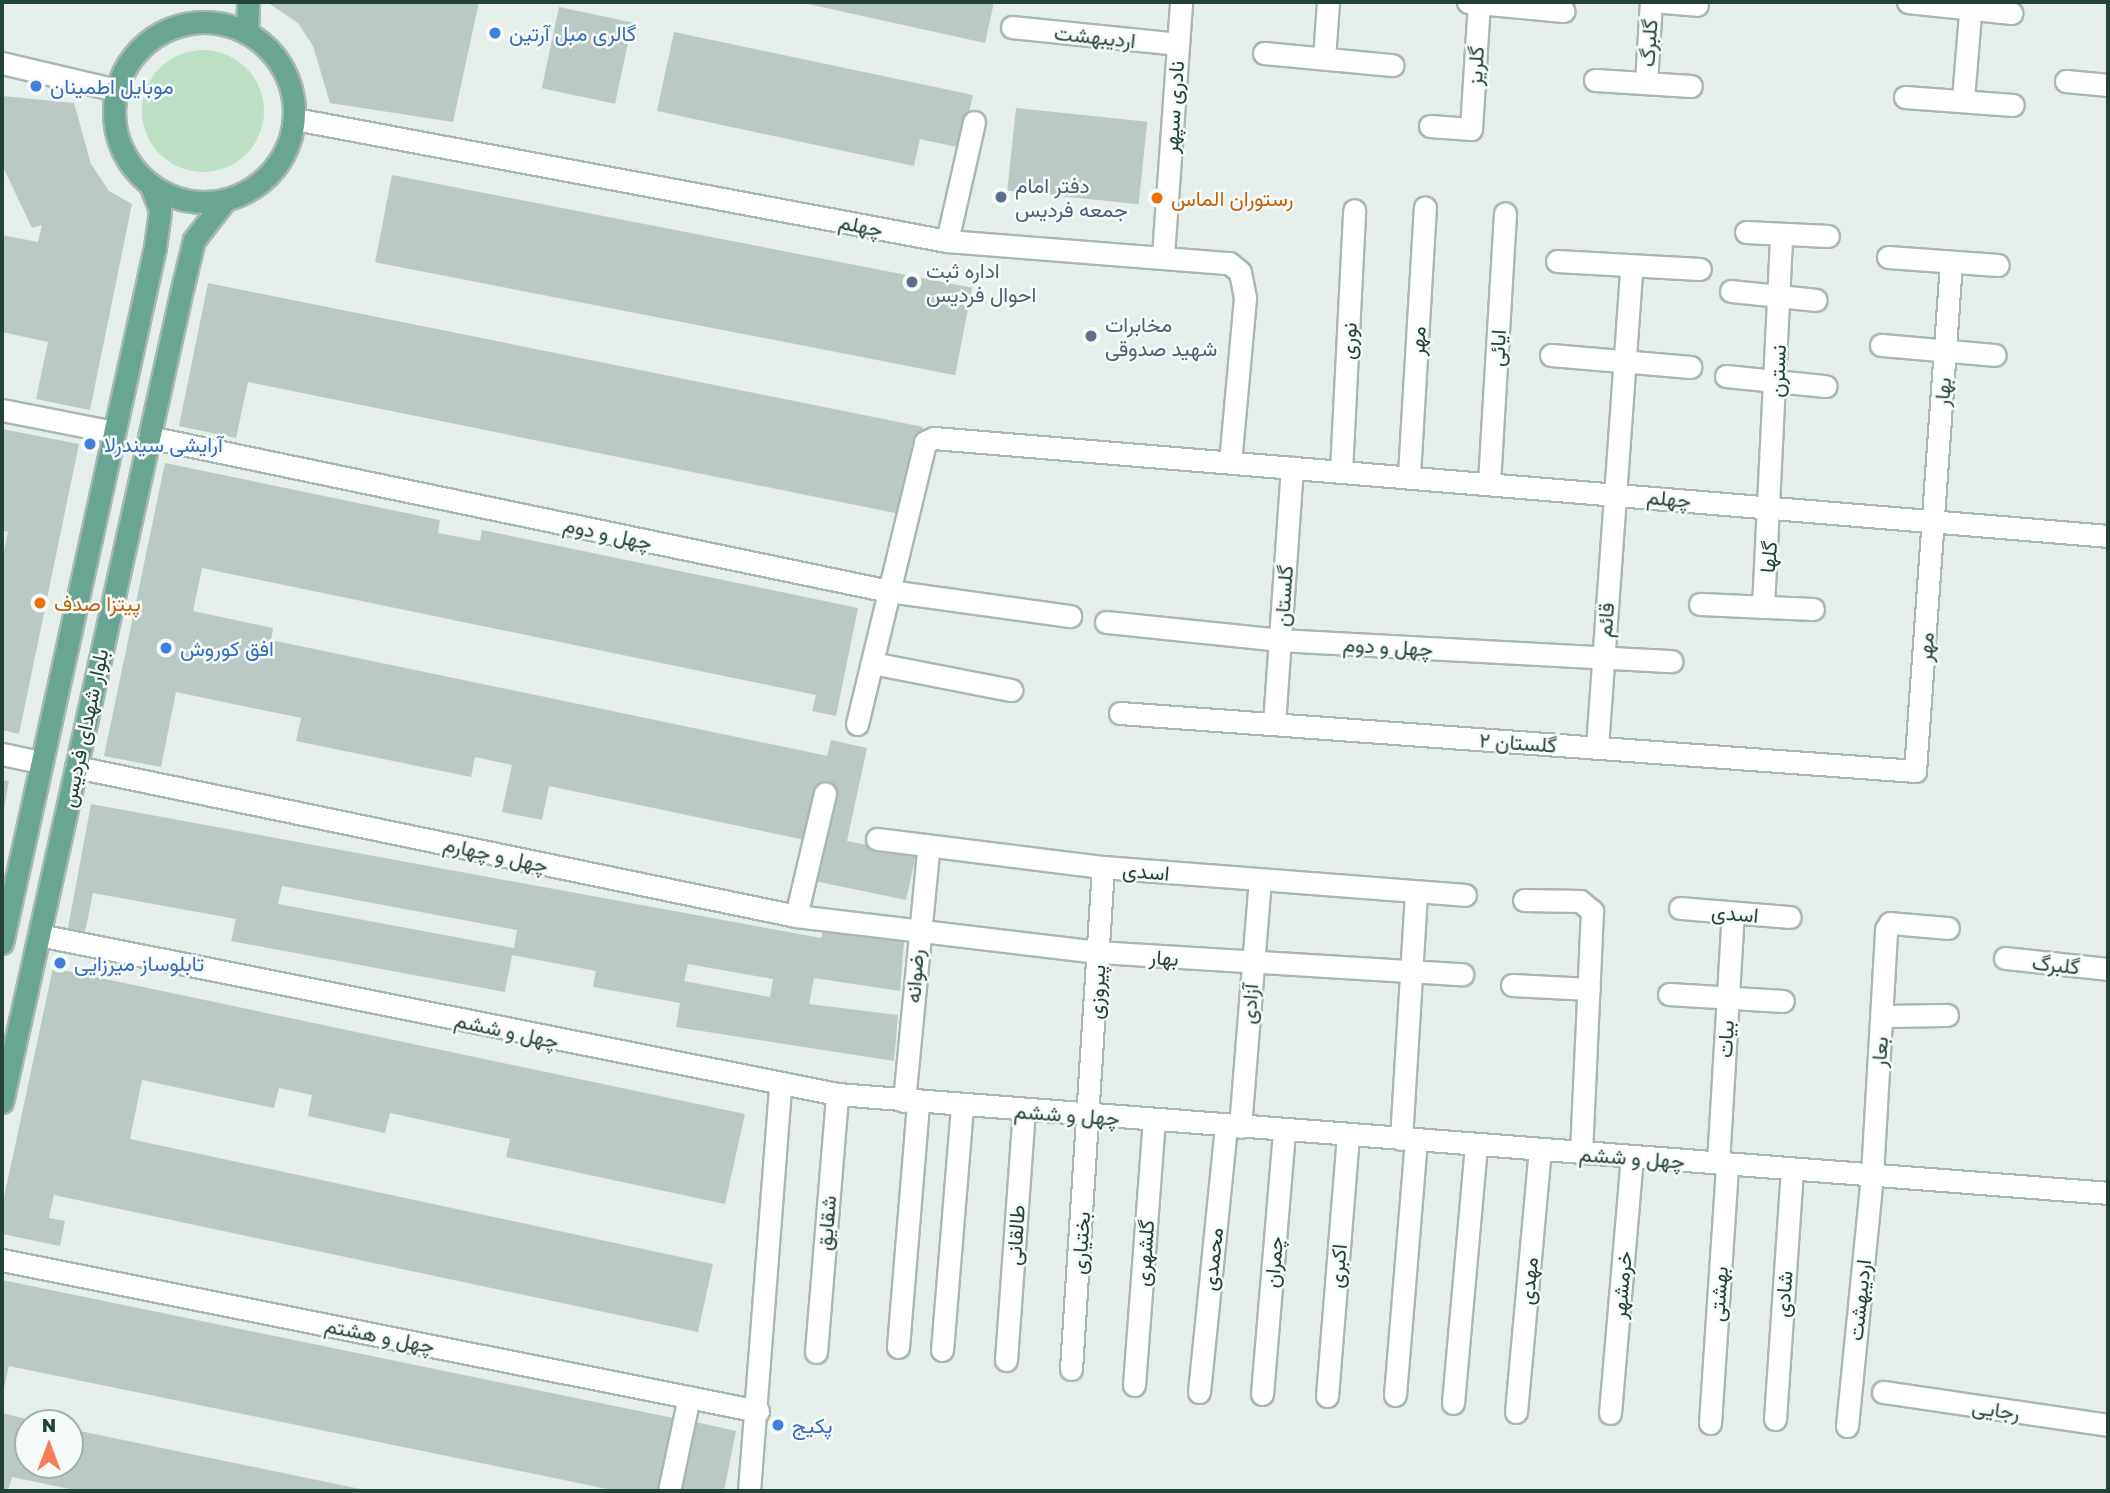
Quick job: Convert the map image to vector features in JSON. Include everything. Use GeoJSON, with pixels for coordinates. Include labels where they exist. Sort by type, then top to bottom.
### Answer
{"type":"FeatureCollection","features":[{"type":"Feature","properties":{"kind":"main road"},"geometry":{"type":"LineString","coordinates":[[195,22],[247,33],[280,62],[295,119],[273,171],[225,200],[198,203],[151,186],[118,143],[116,90],[147,41],[195,22],[209,2]]}},
{"type":"Feature","properties":{"kind":"main road"},"geometry":{"type":"LineString","coordinates":[[247,33],[248,2]]}},
{"type":"Feature","properties":{"kind":"main road","name":"بلوار شهدای فردیس"},"geometry":{"type":"LineString","coordinates":[[2,940],[155,247],[160,211],[151,186]]}},
{"type":"Feature","properties":{"kind":"main road","name":"بلوار شهدای فردیس"},"geometry":{"type":"LineString","coordinates":[[2,1102],[194,240],[225,200]]}},
{"type":"Feature","properties":{"kind":"street","name":"نادری سپهر"},"geometry":{"type":"LineString","coordinates":[[1163,255],[1181,2]]}},
{"type":"Feature","properties":{"kind":"street"},"geometry":{"type":"LineString","coordinates":[[1324,58],[1328,2]]}},
{"type":"Feature","properties":{"kind":"street"},"geometry":{"type":"LineString","coordinates":[[1475,2],[1564,11]]}},
{"type":"Feature","properties":{"kind":"street","name":"گلریز"},"geometry":{"type":"LineString","coordinates":[[1430,127],[1471,129],[1475,2]]}},
{"type":"Feature","properties":{"kind":"street","name":"گلبرگ"},"geometry":{"type":"LineString","coordinates":[[1646,83],[1651,2]]}},
{"type":"Feature","properties":{"kind":"street"},"geometry":{"type":"LineString","coordinates":[[1664,2],[1697,5]]}},
{"type":"Feature","properties":{"kind":"street"},"geometry":{"type":"LineString","coordinates":[[1908,2],[1971,5],[2011,13]]}},
{"type":"Feature","properties":{"kind":"street"},"geometry":{"type":"LineString","coordinates":[[1963,99],[1971,5]]}},
{"type":"Feature","properties":{"kind":"street","name":"اردیبهشت"},"geometry":{"type":"LineString","coordinates":[[1012,27],[1178,44]]}},
{"type":"Feature","properties":{"kind":"street"},"geometry":{"type":"LineString","coordinates":[[1264,53],[1392,65]]}},
{"type":"Feature","properties":{"kind":"street"},"geometry":{"type":"LineString","coordinates":[[2,63],[116,90]]}},
{"type":"Feature","properties":{"kind":"street"},"geometry":{"type":"LineString","coordinates":[[1595,80],[1691,86]]}},
{"type":"Feature","properties":{"kind":"street"},"geometry":{"type":"LineString","coordinates":[[2066,81],[2108,85]]}},
{"type":"Feature","properties":{"kind":"street"},"geometry":{"type":"LineString","coordinates":[[1905,97],[2013,104]]}},
{"type":"Feature","properties":{"kind":"street","name":"چهلم"},"geometry":{"type":"LineString","coordinates":[[295,119],[947,241],[1163,255],[1229,263],[1240,272],[1245,298],[1230,462]]}},
{"type":"Feature","properties":{"kind":"street"},"geometry":{"type":"LineString","coordinates":[[947,241],[974,122]]}},
{"type":"Feature","properties":{"kind":"street","name":"مهر"},"geometry":{"type":"LineString","coordinates":[[1409,475],[1425,206]]}},
{"type":"Feature","properties":{"kind":"street","name":"نوری"},"geometry":{"type":"LineString","coordinates":[[1341,471],[1354,210]]}},
{"type":"Feature","properties":{"kind":"street","name":"ایائی"},"geometry":{"type":"LineString","coordinates":[[1489,483],[1505,213]]}},
{"type":"Feature","properties":{"kind":"street"},"geometry":{"type":"LineString","coordinates":[[1746,232],[1828,236]]}},
{"type":"Feature","properties":{"kind":"street","name":"نسترن"},"geometry":{"type":"LineString","coordinates":[[1772,506],[1782,235]]}},
{"type":"Feature","properties":{"kind":"street"},"geometry":{"type":"LineString","coordinates":[[1888,257],[1998,265]]}},
{"type":"Feature","properties":{"kind":"street"},"geometry":{"type":"LineString","coordinates":[[1557,261],[1632,268],[1700,269]]}},
{"type":"Feature","properties":{"kind":"street","name":"بهار"},"geometry":{"type":"LineString","coordinates":[[1934,522],[1951,262]]}},
{"type":"Feature","properties":{"kind":"street","name":"قائم"},"geometry":{"type":"LineString","coordinates":[[1597,747],[1632,268]]}},
{"type":"Feature","properties":{"kind":"street"},"geometry":{"type":"LineString","coordinates":[[1731,291],[1816,300]]}},
{"type":"Feature","properties":{"kind":"street"},"geometry":{"type":"LineString","coordinates":[[1881,345],[1995,355]]}},
{"type":"Feature","properties":{"kind":"street"},"geometry":{"type":"LineString","coordinates":[[1551,355],[1690,367]]}},
{"type":"Feature","properties":{"kind":"street"},"geometry":{"type":"LineString","coordinates":[[1726,376],[1825,386]]}},
{"type":"Feature","properties":{"kind":"street"},"geometry":{"type":"LineString","coordinates":[[2,410],[114,432]]}},
{"type":"Feature","properties":{"kind":"street","name":"چهل و دوم"},"geometry":{"type":"LineString","coordinates":[[149,437],[889,591],[1070,616]]}},
{"type":"Feature","properties":{"kind":"street","name":"چهلم"},"geometry":{"type":"LineString","coordinates":[[857,724],[925,442],[933,438],[1409,475],[2108,536]]}},
{"type":"Feature","properties":{"kind":"street","name":"گلستان"},"geometry":{"type":"LineString","coordinates":[[1274,724],[1293,468]]}},
{"type":"Feature","properties":{"kind":"street","name":"گلها"},"geometry":{"type":"LineString","coordinates":[[1763,607],[1772,506]]}},
{"type":"Feature","properties":{"kind":"street","name":"مهر"},"geometry":{"type":"LineString","coordinates":[[1915,771],[1934,522]]}},
{"type":"Feature","properties":{"kind":"street"},"geometry":{"type":"LineString","coordinates":[[1700,604],[1813,609]]}},
{"type":"Feature","properties":{"kind":"street","name":"چهل و دوم"},"geometry":{"type":"LineString","coordinates":[[1106,622],[1280,640],[1602,659],[1671,660]]}},
{"type":"Feature","properties":{"kind":"street"},"geometry":{"type":"LineString","coordinates":[[872,663],[1011,690]]}},
{"type":"Feature","properties":{"kind":"street","name":"گلستان ۲"},"geometry":{"type":"LineString","coordinates":[[1120,713],[1915,771]]}},
{"type":"Feature","properties":{"kind":"street"},"geometry":{"type":"LineString","coordinates":[[2,754],[41,762]]}},
{"type":"Feature","properties":{"kind":"street","name":"چهل و چهارم"},"geometry":{"type":"LineString","coordinates":[[76,767],[796,916],[917,931]]}},
{"type":"Feature","properties":{"kind":"street"},"geometry":{"type":"LineString","coordinates":[[796,916],[825,793]]}},
{"type":"Feature","properties":{"kind":"street","name":"اسدی"},"geometry":{"type":"LineString","coordinates":[[877,839],[928,850],[1102,867],[1416,894],[1465,895]]}},
{"type":"Feature","properties":{"kind":"street","name":"رضوانه"},"geometry":{"type":"LineString","coordinates":[[898,1347],[917,931],[928,850]]}},
{"type":"Feature","properties":{"kind":"street","name":"پیروزی"},"geometry":{"type":"LineString","coordinates":[[1090,1116],[1102,867]]}},
{"type":"Feature","properties":{"kind":"street","name":"آزادی"},"geometry":{"type":"LineString","coordinates":[[1233,1127],[1260,881]]}},
{"type":"Feature","properties":{"kind":"street"},"geometry":{"type":"LineString","coordinates":[[1395,1395],[1409,1140],[1416,894]]}},
{"type":"Feature","properties":{"kind":"street"},"geometry":{"type":"LineString","coordinates":[[1524,900],[1588,904],[1589,989],[1581,1153]]}},
{"type":"Feature","properties":{"kind":"street","name":"اسدی"},"geometry":{"type":"LineString","coordinates":[[1680,908],[1790,917]]}},
{"type":"Feature","properties":{"kind":"street","name":"بیات"},"geometry":{"type":"LineString","coordinates":[[1723,1164],[1733,914]]}},
{"type":"Feature","properties":{"kind":"street","name":"بعار"},"geometry":{"type":"LineString","coordinates":[[1872,1175],[1886,929],[1890,923],[1948,928]]}},
{"type":"Feature","properties":{"kind":"street","name":"بهار"},"geometry":{"type":"LineString","coordinates":[[917,931],[1098,952],[1462,974]]}},
{"type":"Feature","properties":{"kind":"street","name":"چهل و ششم"},"geometry":{"type":"LineString","coordinates":[[39,935],[780,1086],[837,1094],[1024,1111],[2108,1193]]}},
{"type":"Feature","properties":{"kind":"street","name":"گلبرگ"},"geometry":{"type":"LineString","coordinates":[[2005,958],[2108,969]]}},
{"type":"Feature","properties":{"kind":"street"},"geometry":{"type":"LineString","coordinates":[[1512,985],[1589,989]]}},
{"type":"Feature","properties":{"kind":"street"},"geometry":{"type":"LineString","coordinates":[[1669,994],[1783,1001]]}},
{"type":"Feature","properties":{"kind":"street"},"geometry":{"type":"LineString","coordinates":[[1882,1016],[1947,1015]]}},
{"type":"Feature","properties":{"kind":"street"},"geometry":{"type":"LineString","coordinates":[[749,1491],[758,1411],[780,1086]]}},
{"type":"Feature","properties":{"kind":"street","name":"شقایق"},"geometry":{"type":"LineString","coordinates":[[816,1352],[837,1094]]}},
{"type":"Feature","properties":{"kind":"street"},"geometry":{"type":"LineString","coordinates":[[942,1350],[962,1106]]}},
{"type":"Feature","properties":{"kind":"street","name":"طالقانی"},"geometry":{"type":"LineString","coordinates":[[1006,1360],[1024,1111]]}},
{"type":"Feature","properties":{"kind":"street","name":"بختیاری"},"geometry":{"type":"LineString","coordinates":[[1070,1369],[1090,1116]]}},
{"type":"Feature","properties":{"kind":"street","name":"گلشهری"},"geometry":{"type":"LineString","coordinates":[[1134,1385],[1154,1121]]}},
{"type":"Feature","properties":{"kind":"street","name":"محمدی"},"geometry":{"type":"LineString","coordinates":[[1199,1392],[1233,1127]]}},
{"type":"Feature","properties":{"kind":"street","name":"چمران"},"geometry":{"type":"LineString","coordinates":[[1262,1394],[1284,1130]]}},
{"type":"Feature","properties":{"kind":"street","name":"اکبری"},"geometry":{"type":"LineString","coordinates":[[1326,1396],[1348,1135]]}},
{"type":"Feature","properties":{"kind":"street"},"geometry":{"type":"LineString","coordinates":[[1453,1403],[1476,1145]]}},
{"type":"Feature","properties":{"kind":"street","name":"مهدی"},"geometry":{"type":"LineString","coordinates":[[1516,1412],[1540,1150]]}},
{"type":"Feature","properties":{"kind":"street","name":"خرمشهر"},"geometry":{"type":"LineString","coordinates":[[1610,1412],[1632,1157]]}},
{"type":"Feature","properties":{"kind":"street","name":"بهشتی"},"geometry":{"type":"LineString","coordinates":[[1710,1423],[1723,1164]]}},
{"type":"Feature","properties":{"kind":"street","name":"شادی"},"geometry":{"type":"LineString","coordinates":[[1774,1419],[1792,1169]]}},
{"type":"Feature","properties":{"kind":"street","name":"اردیبهشت"},"geometry":{"type":"LineString","coordinates":[[1846,1426],[1872,1175]]}},
{"type":"Feature","properties":{"kind":"street","name":"چهل و هشتم"},"geometry":{"type":"LineString","coordinates":[[2,1260],[758,1411]]}},
{"type":"Feature","properties":{"kind":"street","name":"رجایی"},"geometry":{"type":"LineString","coordinates":[[1884,1392],[2108,1425]]}},
{"type":"Feature","properties":{"kind":"street"},"geometry":{"type":"LineString","coordinates":[[669,1491],[689,1397]]}},
{"type":"Feature","properties":{"kind":"green space"},"geometry":{"type":"Polygon","coordinates":[[[203,50],[226,54],[246,68],[260,88],[264,111],[260,134],[246,154],[226,168],[203,172],[180,168],[160,154],[146,134],[142,111],[146,88],[160,68],[180,54],[203,50]]]}},
{"type":"Feature","properties":{"kind":"building"},"geometry":{"type":"Polygon","coordinates":[[[267,2],[479,2],[453,122],[330,103],[313,46],[298,23],[267,2]]]}},
{"type":"Feature","properties":{"kind":"building"},"geometry":{"type":"Polygon","coordinates":[[[799,2],[994,2],[985,43],[799,2]]]}},
{"type":"Feature","properties":{"kind":"building"},"geometry":{"type":"Polygon","coordinates":[[[559,7],[632,23],[615,104],[542,88],[559,7]]]}},
{"type":"Feature","properties":{"kind":"building"},"geometry":{"type":"Polygon","coordinates":[[[674,32],[973,95],[961,148],[920,139],[914,166],[657,111],[674,32]]]}},
{"type":"Feature","properties":{"kind":"building"},"geometry":{"type":"Polygon","coordinates":[[[2,96],[74,103],[91,164],[109,191],[132,204],[90,410],[36,399],[48,342],[2,332],[2,235],[38,242],[42,225],[32,228],[2,165],[2,96]]]}},
{"type":"Feature","properties":{"kind":"building"},"geometry":{"type":"Polygon","coordinates":[[[1016,108],[1147,122],[1139,204],[1007,191],[1016,108]]]}},
{"type":"Feature","properties":{"kind":"building"},"geometry":{"type":"Polygon","coordinates":[[[392,175],[972,288],[955,375],[375,262],[392,175]]]}},
{"type":"Feature","properties":{"kind":"building"},"geometry":{"type":"Polygon","coordinates":[[[208,283],[923,427],[905,515],[248,382],[236,438],[179,426],[208,283]]]}},
{"type":"Feature","properties":{"kind":"building"},"geometry":{"type":"Polygon","coordinates":[[[2,429],[79,444],[19,734],[2,730],[2,561],[8,532],[2,530],[2,429]]]}},
{"type":"Feature","properties":{"kind":"building"},"geometry":{"type":"Polygon","coordinates":[[[165,463],[440,520],[438,533],[480,541],[482,530],[858,608],[836,716],[812,711],[816,695],[202,568],[193,611],[273,628],[271,640],[827,756],[831,740],[867,748],[847,841],[916,855],[906,900],[810,880],[830,783],[822,782],[810,841],[549,786],[542,820],[502,812],[512,765],[475,757],[471,777],[296,741],[301,718],[176,692],[161,767],[104,756],[165,463]]]}},
{"type":"Feature","properties":{"kind":"building"},"geometry":{"type":"Polygon","coordinates":[[[2,780],[9,781],[3,813],[2,813],[2,780]]]}},
{"type":"Feature","properties":{"kind":"building"},"geometry":{"type":"Polygon","coordinates":[[[91,804],[821,938],[823,932],[904,942],[900,991],[814,978],[809,1004],[898,1015],[894,1061],[676,1027],[680,1003],[593,987],[596,971],[512,955],[505,992],[231,941],[236,919],[93,893],[84,937],[67,933],[91,804]],[[282,886],[278,904],[514,948],[517,930],[282,886]],[[688,964],[684,981],[770,997],[773,979],[688,964]]]}},
{"type":"Feature","properties":{"kind":"building"},"geometry":{"type":"Polygon","coordinates":[[[53,968],[745,1114],[725,1204],[506,1157],[510,1139],[390,1113],[385,1133],[308,1116],[312,1095],[279,1088],[274,1108],[142,1080],[130,1139],[713,1264],[698,1332],[54,1195],[49,1218],[65,1221],[60,1246],[2,1234],[2,1207],[53,968]]]}},
{"type":"Feature","properties":{"kind":"building"},"geometry":{"type":"Polygon","coordinates":[[[2,1280],[678,1419],[663,1491],[617,1491],[9,1366],[2,1396],[2,1280]]]}},
{"type":"Feature","properties":{"kind":"building"},"geometry":{"type":"Polygon","coordinates":[[[2,1413],[14,1416],[14,1477],[8,1491],[2,1491],[2,1413]]]}},
{"type":"Feature","properties":{"kind":"building"},"geometry":{"type":"Polygon","coordinates":[[[691,1421],[736,1431],[724,1491],[676,1491],[691,1421]]]}},
{"type":"Feature","properties":{"kind":"building"},"geometry":{"type":"Polygon","coordinates":[[[84,1432],[370,1491],[79,1491],[22,1479],[84,1479],[84,1432]]]}},
{"type":"Feature","properties":{"kind":"place","name":"گالری مبل آرتین"},"geometry":{"type":"Point","coordinates":[495,33]}},
{"type":"Feature","properties":{"kind":"place","name":"موبایل اطمینان"},"geometry":{"type":"Point","coordinates":[36,86]}},
{"type":"Feature","properties":{"kind":"place","name":"دفتر امام جمعه فردیس"},"geometry":{"type":"Point","coordinates":[1001,197]}},
{"type":"Feature","properties":{"kind":"place","name":"رستوران الماس"},"geometry":{"type":"Point","coordinates":[1157,198]}},
{"type":"Feature","properties":{"kind":"place","name":"اداره ثبت احوال فردیس"},"geometry":{"type":"Point","coordinates":[912,282]}},
{"type":"Feature","properties":{"kind":"place","name":"مخابرات شهید صدوقی"},"geometry":{"type":"Point","coordinates":[1091,336]}},
{"type":"Feature","properties":{"kind":"place","name":"آرایشی سیندرلا"},"geometry":{"type":"Point","coordinates":[90,444]}},
{"type":"Feature","properties":{"kind":"place","name":"پیتزا صدف"},"geometry":{"type":"Point","coordinates":[40,603]}},
{"type":"Feature","properties":{"kind":"place","name":"افق کوروش"},"geometry":{"type":"Point","coordinates":[166,648]}},
{"type":"Feature","properties":{"kind":"place","name":"تابلوساز میرزایی"},"geometry":{"type":"Point","coordinates":[60,963]}},
{"type":"Feature","properties":{"kind":"place","name":"پکیج"},"geometry":{"type":"Point","coordinates":[778,1425]}}]}
